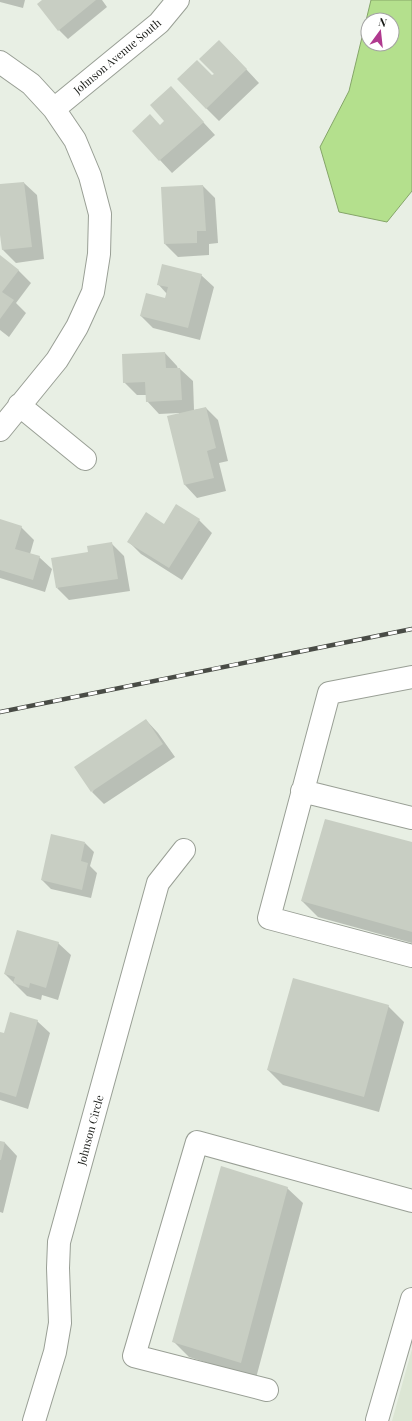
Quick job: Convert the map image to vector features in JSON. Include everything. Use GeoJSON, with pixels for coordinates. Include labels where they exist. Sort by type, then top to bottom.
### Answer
{"type":"FeatureCollection","features":[{"type":"Feature","properties":{"kind":"street","name":"Johnson Avenue South"},"geometry":{"type":"LineString","coordinates":[[54,109],[159,23],[178,0]]}},
{"type":"Feature","properties":{"kind":"street"},"geometry":{"type":"LineString","coordinates":[[0,62],[31,84],[54,109],[75,140],[90,176],[100,214],[99,254],[93,292],[77,327],[57,360],[0,430]]}},
{"type":"Feature","properties":{"kind":"street"},"geometry":{"type":"LineString","coordinates":[[19,405],[85,459]]}},
{"type":"Feature","properties":{"kind":"street"},"geometry":{"type":"LineString","coordinates":[[412,677],[328,693],[269,918],[412,956]]}},
{"type":"Feature","properties":{"kind":"street"},"geometry":{"type":"LineString","coordinates":[[302,791],[412,818]]}},
{"type":"Feature","properties":{"kind":"street","name":"Johnson Circle"},"geometry":{"type":"LineString","coordinates":[[34,1421],[55,1352],[60,1323],[58,1268],[59,1242],[158,883],[184,850]]}},
{"type":"Feature","properties":{"kind":"street"},"geometry":{"type":"LineString","coordinates":[[267,1390],[134,1356],[197,1142],[412,1201]]}},
{"type":"Feature","properties":{"kind":"street"},"geometry":{"type":"LineString","coordinates":[[377,1420],[412,1299]]}},
{"type":"Feature","properties":{"kind":"shaded area"},"geometry":{"type":"Polygon","coordinates":[[[371,0],[412,0],[412,191],[387,222],[339,212],[320,147],[349,91],[360,46],[360,52],[400,52],[400,12],[368,12],[371,0]]]}},
{"type":"Feature","properties":{"kind":"shaded area"},"geometry":{"type":"Polygon","coordinates":[[[412,1349],[412,1421],[392,1421],[412,1349]]]}},
{"type":"Feature","properties":{"kind":"building"},"geometry":{"type":"Polygon","coordinates":[[[42,0],[96,0],[58,31],[37,4],[42,0]]]}},
{"type":"Feature","properties":{"kind":"building"},"geometry":{"type":"Polygon","coordinates":[[[219,40],[247,69],[206,109],[177,79],[197,60],[212,75],[214,74],[199,59],[219,40]]]}},
{"type":"Feature","properties":{"kind":"building"},"geometry":{"type":"Polygon","coordinates":[[[171,86],[204,122],[159,161],[132,131],[150,114],[160,125],[164,121],[150,105],[171,86]]]}},
{"type":"Feature","properties":{"kind":"building"},"geometry":{"type":"Polygon","coordinates":[[[24,182],[32,247],[2,250],[0,235],[0,184],[24,182]]]}},
{"type":"Feature","properties":{"kind":"building"},"geometry":{"type":"Polygon","coordinates":[[[203,185],[206,231],[197,231],[197,243],[164,244],[161,187],[203,185]]]}},
{"type":"Feature","properties":{"kind":"building"},"geometry":{"type":"Polygon","coordinates":[[[0,255],[19,270],[2,292],[14,300],[0,319],[0,255]]]}},
{"type":"Feature","properties":{"kind":"building"},"geometry":{"type":"Polygon","coordinates":[[[162,264],[202,274],[188,328],[140,316],[146,293],[165,298],[168,287],[157,285],[162,264]]]}},
{"type":"Feature","properties":{"kind":"building"},"geometry":{"type":"Polygon","coordinates":[[[165,352],[166,368],[180,368],[182,400],[146,402],[145,382],[123,383],[122,354],[165,352]]]}},
{"type":"Feature","properties":{"kind":"building"},"geometry":{"type":"Polygon","coordinates":[[[206,407],[216,448],[207,451],[214,478],[184,485],[167,416],[206,407]]]}},
{"type":"Feature","properties":{"kind":"building"},"geometry":{"type":"Polygon","coordinates":[[[176,504],[200,519],[169,568],[127,542],[146,512],[164,524],[176,504]]]}},
{"type":"Feature","properties":{"kind":"building"},"geometry":{"type":"Polygon","coordinates":[[[0,519],[22,526],[15,549],[40,556],[33,580],[0,570],[0,519]]]}},
{"type":"Feature","properties":{"kind":"building"},"geometry":{"type":"Polygon","coordinates":[[[112,542],[118,579],[56,588],[51,558],[88,552],[87,546],[112,542]]]}},
{"type":"Feature","properties":{"kind":"building"},"geometry":{"type":"Polygon","coordinates":[[[146,719],[163,744],[91,792],[74,767],[146,719]]]}},
{"type":"Feature","properties":{"kind":"building"},"geometry":{"type":"Polygon","coordinates":[[[325,819],[412,842],[412,932],[301,901],[325,819]]]}},
{"type":"Feature","properties":{"kind":"building"},"geometry":{"type":"Polygon","coordinates":[[[51,834],[85,842],[81,861],[88,863],[82,890],[41,880],[51,834]]]}},
{"type":"Feature","properties":{"kind":"building"},"geometry":{"type":"Polygon","coordinates":[[[17,930],[59,942],[46,988],[30,983],[29,988],[13,983],[15,977],[4,974],[17,930]]]}},
{"type":"Feature","properties":{"kind":"building"},"geometry":{"type":"Polygon","coordinates":[[[293,978],[389,1005],[364,1097],[267,1070],[293,978]]]}},
{"type":"Feature","properties":{"kind":"building"},"geometry":{"type":"Polygon","coordinates":[[[10,1012],[38,1020],[16,1097],[0,1092],[0,1032],[4,1033],[10,1012]]]}},
{"type":"Feature","properties":{"kind":"building"},"geometry":{"type":"Polygon","coordinates":[[[0,1141],[5,1142],[1,1160],[0,1160],[0,1141]]]}},
{"type":"Feature","properties":{"kind":"building"},"geometry":{"type":"Polygon","coordinates":[[[221,1166],[288,1187],[241,1363],[172,1342],[221,1166]]]}},
{"type":"Feature","properties":{"kind":"railway"},"geometry":{"type":"LineString","coordinates":[[0,712],[412,629]]}}]}
